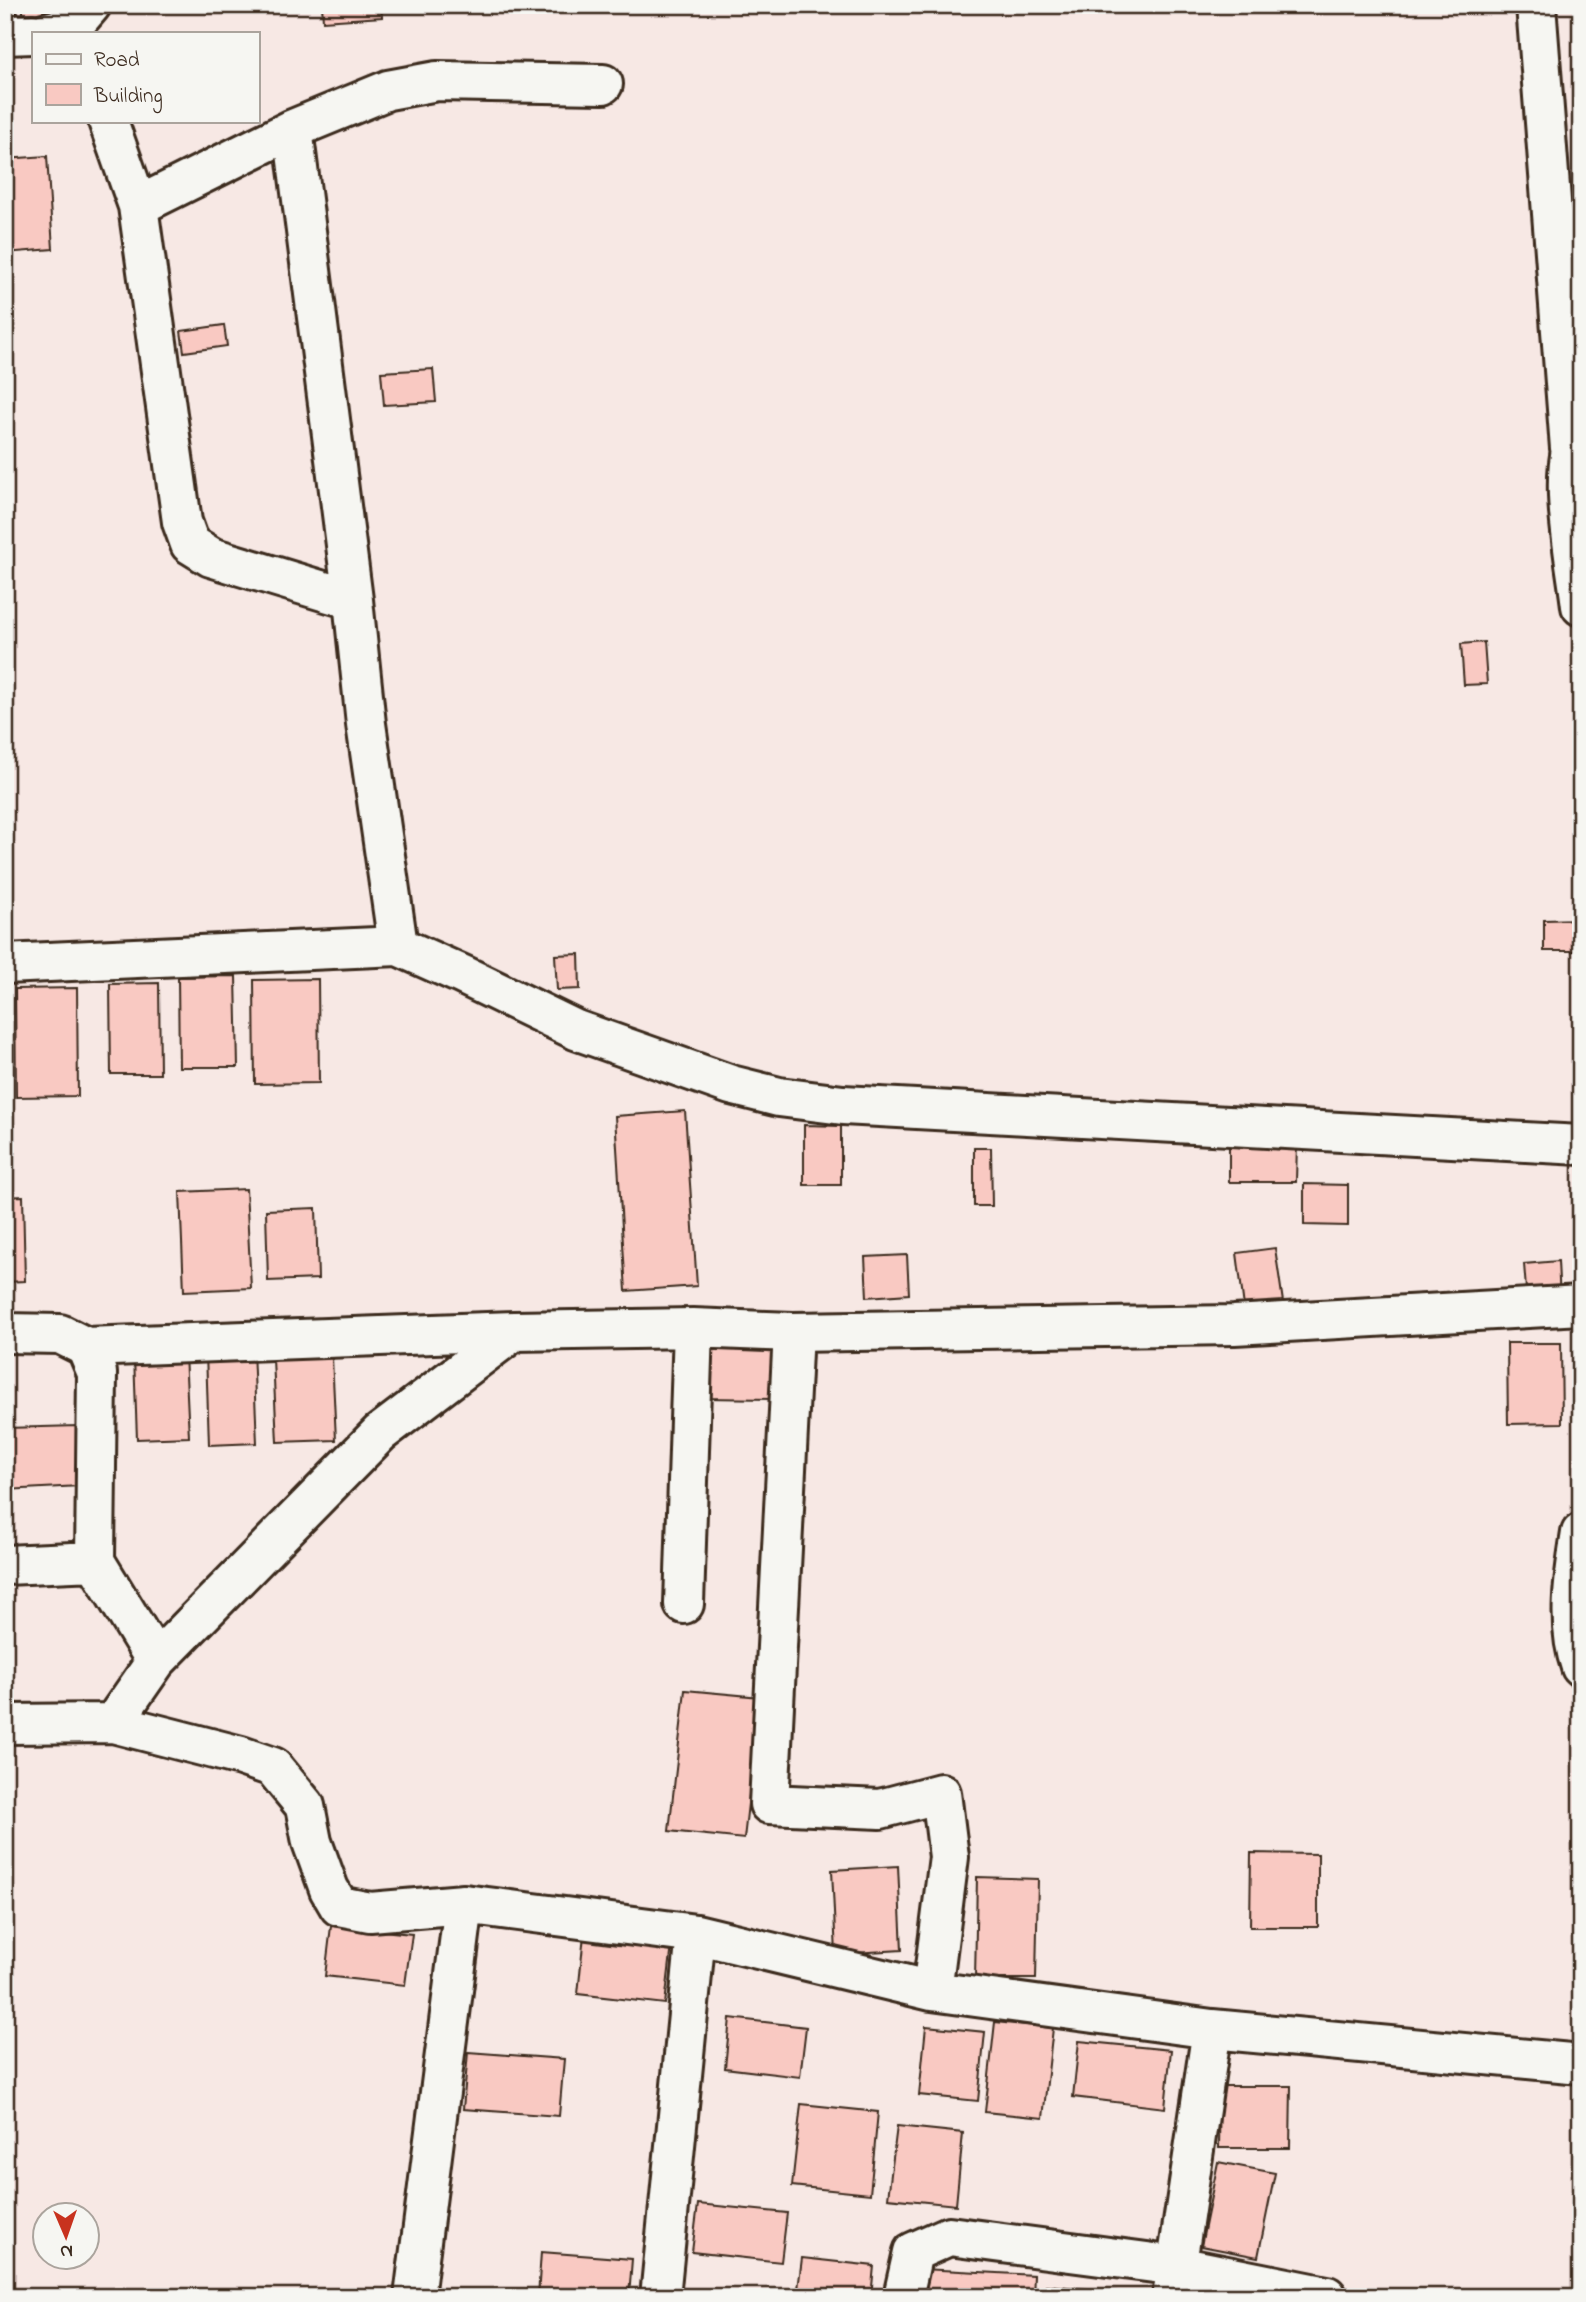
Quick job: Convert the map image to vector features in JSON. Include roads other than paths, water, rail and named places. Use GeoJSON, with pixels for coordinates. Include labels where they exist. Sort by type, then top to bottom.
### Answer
{"type":"FeatureCollection","features":[{"type":"Feature","properties":{"kind":"street"},"geometry":{"type":"LineString","coordinates":[[1536,5],[1564,160],[1576,437],[1567,488],[1581,606]]}},
{"type":"Feature","properties":{"kind":"street"},"geometry":{"type":"LineString","coordinates":[[5,34],[32,34]]}},
{"type":"Feature","properties":{"kind":"street"},"geometry":{"type":"LineString","coordinates":[[138,206],[293,129],[388,90],[437,81],[603,84]]}},
{"type":"Feature","properties":{"kind":"street"},"geometry":{"type":"LineString","coordinates":[[108,122],[138,206],[182,522],[190,544],[211,556],[353,600]]}},
{"type":"Feature","properties":{"kind":"street"},"geometry":{"type":"LineString","coordinates":[[293,129],[353,600],[366,724],[398,946]]}},
{"type":"Feature","properties":{"kind":"street"},"geometry":{"type":"LineString","coordinates":[[5,964],[398,946],[576,1030],[731,1085],[779,1097],[843,1105],[1581,1145]]}},
{"type":"Feature","properties":{"kind":"street"},"geometry":{"type":"LineString","coordinates":[[5,1333],[60,1334],[86,1347],[514,1331],[693,1328],[793,1332],[1234,1325],[1581,1305]]}},
{"type":"Feature","properties":{"kind":"street"},"geometry":{"type":"LineString","coordinates":[[684,1604],[693,1328]]}},
{"type":"Feature","properties":{"kind":"street"},"geometry":{"type":"LineString","coordinates":[[113,1723],[156,1661],[380,1433],[514,1331]]}},
{"type":"Feature","properties":{"kind":"street"},"geometry":{"type":"LineString","coordinates":[[793,1332],[769,1804],[880,1809],[941,1793],[949,1857],[932,1991]]}},
{"type":"Feature","properties":{"kind":"street"},"geometry":{"type":"LineString","coordinates":[[86,1347],[97,1373],[95,1561],[156,1661]]}},
{"type":"Feature","properties":{"kind":"street"},"geometry":{"type":"LineString","coordinates":[[1581,1534],[1573,1579],[1573,1622],[1581,1667]]}},
{"type":"Feature","properties":{"kind":"street"},"geometry":{"type":"LineString","coordinates":[[5,1565],[95,1561]]}},
{"type":"Feature","properties":{"kind":"street"},"geometry":{"type":"LineString","coordinates":[[5,1724],[113,1723],[241,1756],[273,1767],[305,1806],[313,1842],[329,1889],[339,1906],[370,1912],[464,1904],[696,1934],[932,1991],[1212,2029],[1581,2064]]}},
{"type":"Feature","properties":{"kind":"street"},"geometry":{"type":"LineString","coordinates":[[414,2297],[464,1904]]}},
{"type":"Feature","properties":{"kind":"street"},"geometry":{"type":"LineString","coordinates":[[660,2297],[696,1934]]}},
{"type":"Feature","properties":{"kind":"street"},"geometry":{"type":"LineString","coordinates":[[1175,2282],[1212,2029]]}},
{"type":"Feature","properties":{"kind":"street"},"geometry":{"type":"LineString","coordinates":[[903,2297],[913,2252],[949,2236],[1175,2282],[1327,2296]]}}]}
